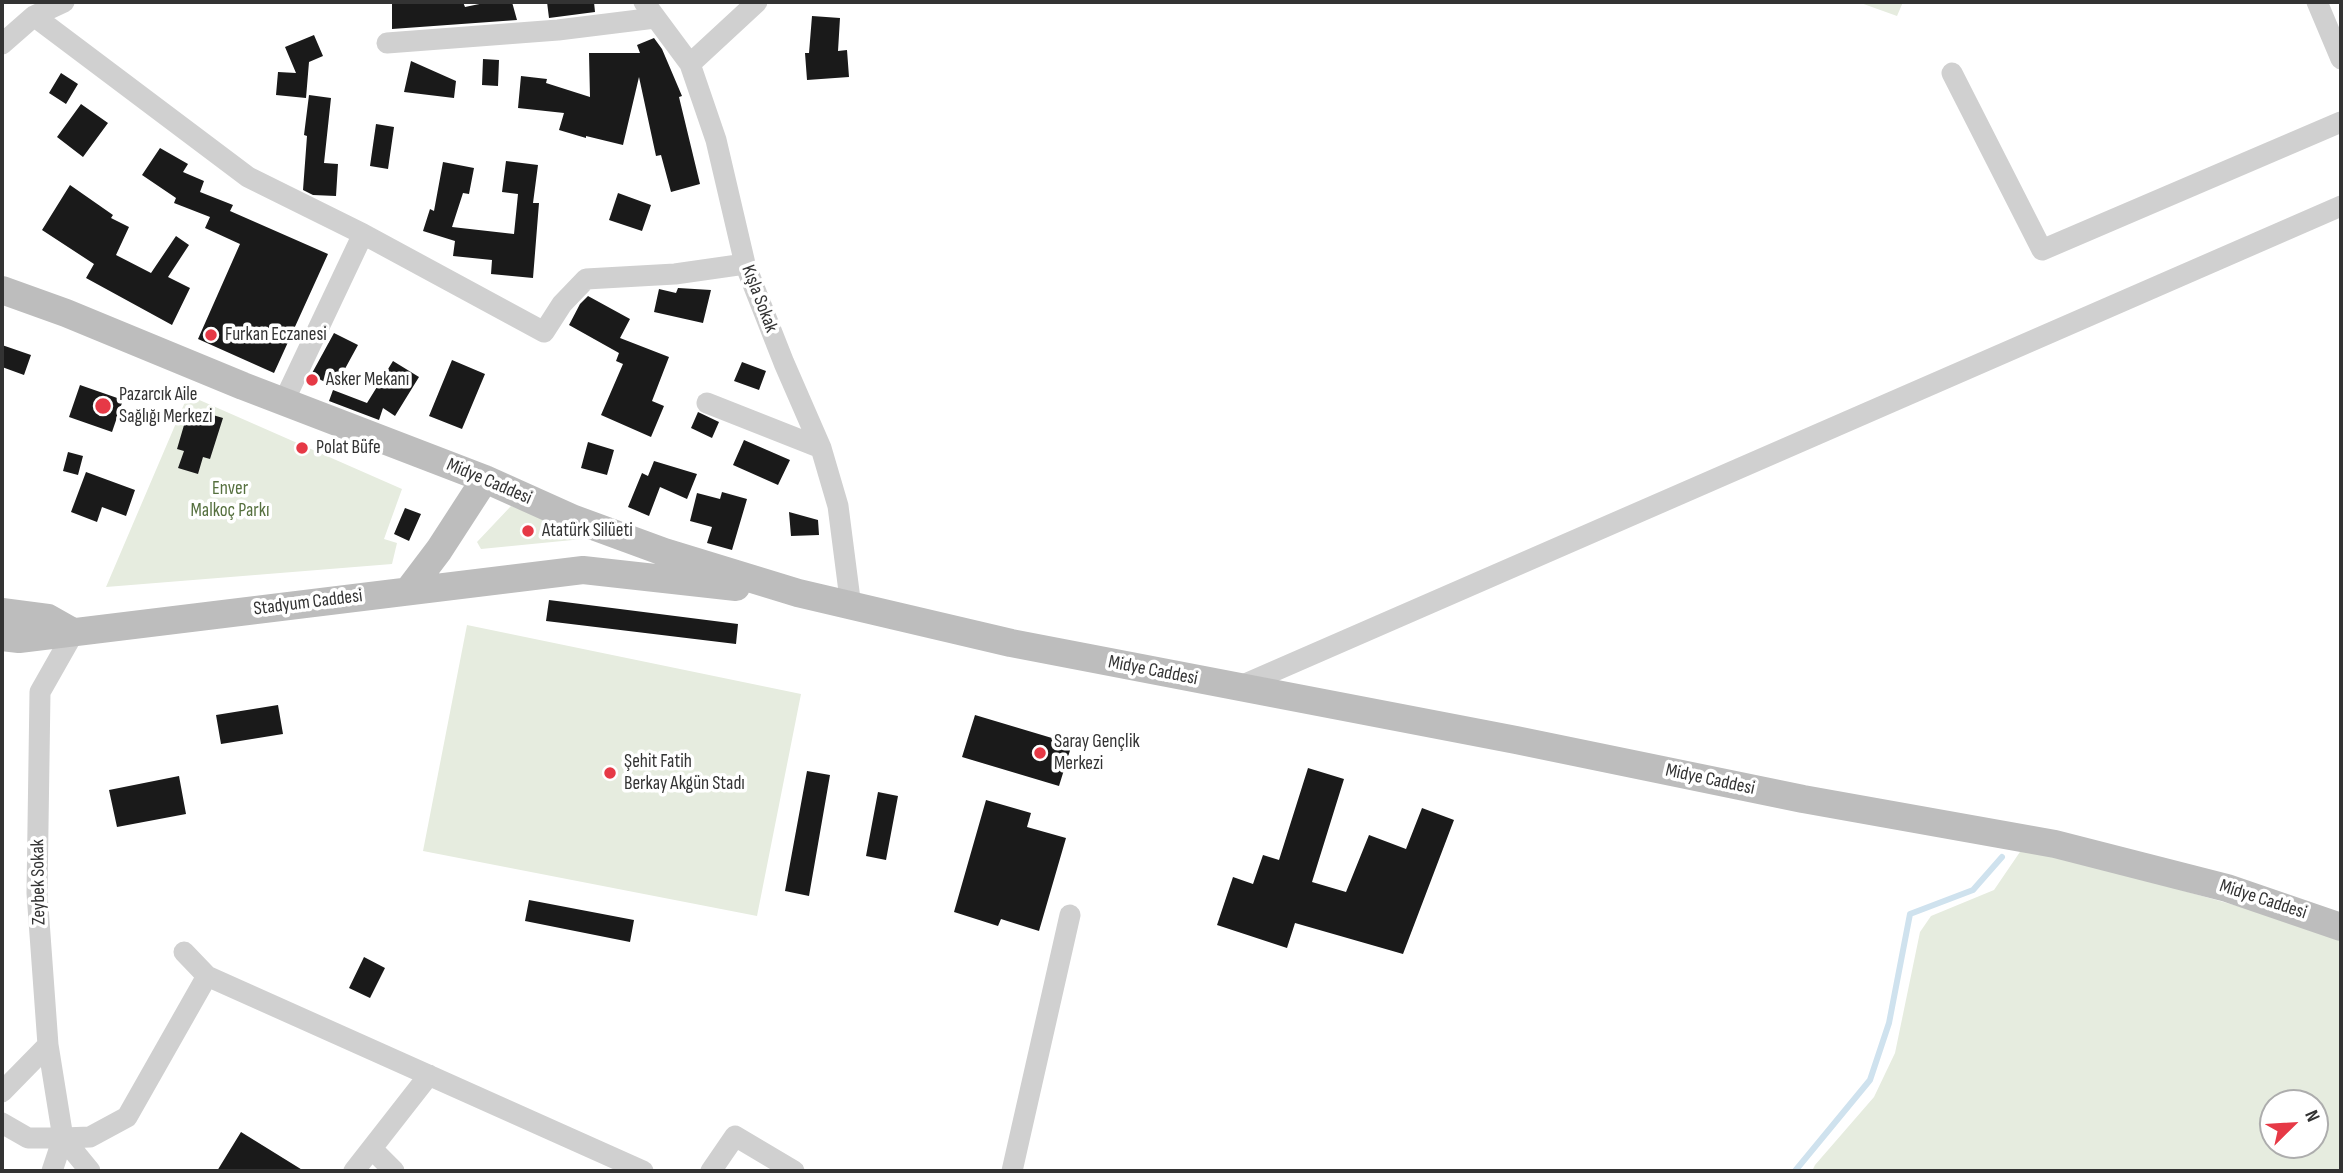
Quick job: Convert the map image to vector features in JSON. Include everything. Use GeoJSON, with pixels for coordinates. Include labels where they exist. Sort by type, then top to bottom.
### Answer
{"type":"FeatureCollection","features":[{"type":"Feature","properties":{"kind":"main road","name":"Midye Caddesi"},"geometry":{"type":"LineString","coordinates":[[2,290],[485,479],[574,519],[664,552],[798,593],[1011,643],[1803,799],[2065,846],[2227,888],[2341,927]]}},
{"type":"Feature","properties":{"kind":"main road"},"geometry":{"type":"LineString","coordinates":[[408,591],[439,550],[485,479]]}},
{"type":"Feature","properties":{"kind":"main road","name":"Stadyum Caddesi"},"geometry":{"type":"LineString","coordinates":[[2,637],[19,639],[583,570],[798,593]]}},
{"type":"Feature","properties":{"kind":"main road"},"geometry":{"type":"LineString","coordinates":[[2,611],[48,618],[74,632]]}},
{"type":"Feature","properties":{"kind":"street"},"geometry":{"type":"LineString","coordinates":[[6,31],[64,2]]}},
{"type":"Feature","properties":{"kind":"street"},"geometry":{"type":"LineString","coordinates":[[690,64],[757,2]]}},
{"type":"Feature","properties":{"kind":"street"},"geometry":{"type":"LineString","coordinates":[[2317,2],[2341,59]]}},
{"type":"Feature","properties":{"kind":"street"},"geometry":{"type":"LineString","coordinates":[[387,43],[558,30],[649,10]]}},
{"type":"Feature","properties":{"kind":"street","name":"Kışla Sokak"},"geometry":{"type":"LineString","coordinates":[[649,10],[690,64],[716,140],[745,264],[821,448],[838,506],[851,607]]}},
{"type":"Feature","properties":{"kind":"street"},"geometry":{"type":"LineString","coordinates":[[34,16],[248,177],[363,234],[544,332],[562,304],[586,279],[675,274],[745,264]]}},
{"type":"Feature","properties":{"kind":"street"},"geometry":{"type":"LineString","coordinates":[[1952,73],[2042,250],[2341,122]]}},
{"type":"Feature","properties":{"kind":"street"},"geometry":{"type":"LineString","coordinates":[[1238,687],[2341,206]]}},
{"type":"Feature","properties":{"kind":"street"},"geometry":{"type":"LineString","coordinates":[[284,401],[363,234]]}},
{"type":"Feature","properties":{"kind":"street"},"geometry":{"type":"LineString","coordinates":[[707,403],[821,448]]}},
{"type":"Feature","properties":{"kind":"street","name":"Zeybek Sokak"},"geometry":{"type":"LineString","coordinates":[[63,1138],[48,1045],[37,893],[40,692],[74,632]]}},
{"type":"Feature","properties":{"kind":"street"},"geometry":{"type":"LineString","coordinates":[[1012,1171],[1070,915]]}},
{"type":"Feature","properties":{"kind":"street"},"geometry":{"type":"LineString","coordinates":[[184,952],[207,976],[643,1171]]}},
{"type":"Feature","properties":{"kind":"street"},"geometry":{"type":"LineString","coordinates":[[2,1123],[28,1139],[90,1137],[127,1116],[207,976]]}},
{"type":"Feature","properties":{"kind":"street"},"geometry":{"type":"LineString","coordinates":[[2,1092],[48,1045]]}},
{"type":"Feature","properties":{"kind":"street"},"geometry":{"type":"LineString","coordinates":[[354,1171],[429,1075]]}},
{"type":"Feature","properties":{"kind":"street"},"geometry":{"type":"LineString","coordinates":[[711,1171],[735,1136],[794,1171]]}},
{"type":"Feature","properties":{"kind":"street"},"geometry":{"type":"LineString","coordinates":[[52,1171],[63,1138]]}},
{"type":"Feature","properties":{"kind":"street"},"geometry":{"type":"LineString","coordinates":[[63,1138],[90,1171]]}},
{"type":"Feature","properties":{"kind":"street"},"geometry":{"type":"LineString","coordinates":[[372,1149],[394,1171]]}},
{"type":"Feature","properties":{"kind":"green space"},"geometry":{"type":"Polygon","coordinates":[[[1858,2],[1903,2],[1897,16],[1858,2]]]}},
{"type":"Feature","properties":{"kind":"green space","name":"Enver Malkoç Parkı"},"geometry":{"type":"Polygon","coordinates":[[[188,395],[402,489],[384,539],[397,543],[392,564],[106,587],[188,395]]]}},
{"type":"Feature","properties":{"kind":"green space"},"geometry":{"type":"Polygon","coordinates":[[[511,506],[592,535],[593,538],[481,549],[477,542],[511,506]]]}},
{"type":"Feature","properties":{"kind":"green space","name":"Şehit Fatih Berkay Akgün Stadı"},"geometry":{"type":"Polygon","coordinates":[[[467,625],[801,694],[757,916],[423,851],[467,625]]]}},
{"type":"Feature","properties":{"kind":"green space"},"geometry":{"type":"Polygon","coordinates":[[[2024,846],[2341,935],[2341,1171],[1812,1171],[1874,1097],[1895,1053],[1920,932],[1931,916],[1994,890],[2024,846]]]}},
{"type":"Feature","properties":{"kind":"building"},"geometry":{"type":"Polygon","coordinates":[[[392,2],[463,2],[465,7],[489,2],[512,2],[517,20],[392,29],[392,2]]]}},
{"type":"Feature","properties":{"kind":"building"},"geometry":{"type":"Polygon","coordinates":[[[547,2],[594,2],[595,12],[549,18],[547,2]]]}},
{"type":"Feature","properties":{"kind":"building"},"geometry":{"type":"Polygon","coordinates":[[[812,16],[840,18],[838,51],[847,50],[849,77],[807,80],[805,53],[809,53],[812,16]]]}},
{"type":"Feature","properties":{"kind":"building"},"geometry":{"type":"Polygon","coordinates":[[[314,35],[323,56],[309,62],[306,98],[276,95],[278,72],[296,73],[285,47],[314,35]]]}},
{"type":"Feature","properties":{"kind":"building"},"geometry":{"type":"Polygon","coordinates":[[[654,38],[662,49],[682,96],[679,97],[700,184],[671,192],[661,155],[656,156],[639,77],[623,145],[559,130],[564,113],[518,108],[521,76],[547,79],[546,83],[590,97],[589,53],[640,53],[637,45],[654,38]]]}},
{"type":"Feature","properties":{"kind":"building"},"geometry":{"type":"Polygon","coordinates":[[[483,59],[499,60],[498,86],[482,85],[483,59]]]}},
{"type":"Feature","properties":{"kind":"building"},"geometry":{"type":"Polygon","coordinates":[[[411,61],[456,81],[454,98],[404,92],[411,61]]]}},
{"type":"Feature","properties":{"kind":"building"},"geometry":{"type":"Polygon","coordinates":[[[61,73],[78,84],[66,104],[49,93],[61,73]]]}},
{"type":"Feature","properties":{"kind":"building"},"geometry":{"type":"Polygon","coordinates":[[[309,95],[331,98],[324,163],[338,164],[336,196],[313,195],[303,190],[307,136],[304,135],[309,95]]]}},
{"type":"Feature","properties":{"kind":"building"},"geometry":{"type":"Polygon","coordinates":[[[81,104],[108,123],[83,157],[57,137],[81,104]]]}},
{"type":"Feature","properties":{"kind":"building"},"geometry":{"type":"Polygon","coordinates":[[[376,124],[394,127],[388,169],[370,166],[376,124]]]}},
{"type":"Feature","properties":{"kind":"building"},"geometry":{"type":"Polygon","coordinates":[[[160,148],[188,164],[183,172],[204,181],[200,192],[233,205],[230,211],[328,254],[274,373],[198,339],[240,244],[205,228],[210,217],[174,203],[176,198],[142,175],[160,148]]]}},
{"type":"Feature","properties":{"kind":"building"},"geometry":{"type":"Polygon","coordinates":[[[506,161],[538,165],[533,203],[539,203],[533,278],[491,274],[492,260],[453,256],[455,241],[423,231],[430,209],[434,211],[443,162],[474,168],[469,194],[463,193],[452,227],[514,234],[518,194],[502,192],[506,161]]]}},
{"type":"Feature","properties":{"kind":"building"},"geometry":{"type":"Polygon","coordinates":[[[70,185],[113,215],[111,218],[129,227],[116,255],[151,273],[176,236],[189,245],[168,277],[190,288],[172,325],[86,278],[94,264],[42,230],[70,185]]]}},
{"type":"Feature","properties":{"kind":"building"},"geometry":{"type":"Polygon","coordinates":[[[618,193],[651,205],[642,231],[609,220],[618,193]]]}},
{"type":"Feature","properties":{"kind":"building"},"geometry":{"type":"Polygon","coordinates":[[[678,288],[711,290],[703,323],[654,312],[659,289],[676,293],[678,288]]]}},
{"type":"Feature","properties":{"kind":"building"},"geometry":{"type":"Polygon","coordinates":[[[588,296],[630,319],[620,338],[669,357],[652,401],[664,406],[651,437],[601,415],[623,364],[616,361],[619,353],[569,325],[580,304],[588,296]]]}},
{"type":"Feature","properties":{"kind":"building"},"geometry":{"type":"Polygon","coordinates":[[[334,333],[358,345],[335,387],[311,375],[334,333]]]}},
{"type":"Feature","properties":{"kind":"building"},"geometry":{"type":"Polygon","coordinates":[[[2,345],[31,355],[24,375],[2,367],[2,345]]]}},
{"type":"Feature","properties":{"kind":"building"},"geometry":{"type":"Polygon","coordinates":[[[452,360],[485,374],[462,429],[429,416],[452,360]]]}},
{"type":"Feature","properties":{"kind":"building"},"geometry":{"type":"Polygon","coordinates":[[[393,361],[419,377],[395,416],[383,408],[379,420],[329,401],[333,390],[367,403],[393,361]]]}},
{"type":"Feature","properties":{"kind":"building"},"geometry":{"type":"Polygon","coordinates":[[[742,362],[766,371],[759,390],[734,381],[742,362]]]}},
{"type":"Feature","properties":{"kind":"building"},"geometry":{"type":"Polygon","coordinates":[[[80,385],[123,400],[112,432],[69,417],[80,385]]]}},
{"type":"Feature","properties":{"kind":"building"},"geometry":{"type":"Polygon","coordinates":[[[189,408],[223,418],[210,459],[203,457],[198,474],[178,468],[184,451],[177,449],[189,408]]]}},
{"type":"Feature","properties":{"kind":"building"},"geometry":{"type":"Polygon","coordinates":[[[698,412],[719,422],[712,438],[691,428],[698,412]]]}},
{"type":"Feature","properties":{"kind":"building"},"geometry":{"type":"Polygon","coordinates":[[[744,440],[790,460],[778,485],[733,465],[744,440]]]}},
{"type":"Feature","properties":{"kind":"building"},"geometry":{"type":"Polygon","coordinates":[[[588,442],[614,450],[607,475],[581,468],[588,442]]]}},
{"type":"Feature","properties":{"kind":"building"},"geometry":{"type":"Polygon","coordinates":[[[68,452],[83,456],[78,475],[63,471],[68,452]]]}},
{"type":"Feature","properties":{"kind":"building"},"geometry":{"type":"Polygon","coordinates":[[[654,461],[697,474],[687,499],[660,487],[649,516],[628,507],[642,473],[648,476],[654,461]]]}},
{"type":"Feature","properties":{"kind":"building"},"geometry":{"type":"Polygon","coordinates":[[[86,472],[135,490],[126,516],[102,507],[97,522],[71,512],[86,472]]]}},
{"type":"Feature","properties":{"kind":"building"},"geometry":{"type":"Polygon","coordinates":[[[722,492],[747,499],[732,550],[707,543],[712,527],[690,521],[697,493],[720,499],[722,492]]]}},
{"type":"Feature","properties":{"kind":"building"},"geometry":{"type":"Polygon","coordinates":[[[405,508],[421,514],[409,541],[394,534],[405,508]]]}},
{"type":"Feature","properties":{"kind":"building"},"geometry":{"type":"Polygon","coordinates":[[[789,512],[818,520],[819,535],[791,536],[789,512]]]}},
{"type":"Feature","properties":{"kind":"building"},"geometry":{"type":"Polygon","coordinates":[[[549,600],[738,624],[736,644],[546,621],[549,600]]]}},
{"type":"Feature","properties":{"kind":"building"},"geometry":{"type":"Polygon","coordinates":[[[278,705],[283,734],[221,744],[216,715],[278,705]]]}},
{"type":"Feature","properties":{"kind":"building"},"geometry":{"type":"Polygon","coordinates":[[[975,715],[1072,744],[1059,786],[962,757],[975,715]]]}},
{"type":"Feature","properties":{"kind":"building"},"geometry":{"type":"Polygon","coordinates":[[[1308,768],[1344,779],[1312,882],[1346,892],[1369,835],[1406,849],[1422,808],[1454,820],[1403,954],[1295,923],[1287,948],[1217,925],[1233,877],[1253,884],[1263,855],[1279,860],[1308,768]]]}},
{"type":"Feature","properties":{"kind":"building"},"geometry":{"type":"Polygon","coordinates":[[[807,771],[830,775],[809,896],[785,891],[807,771]]]}},
{"type":"Feature","properties":{"kind":"building"},"geometry":{"type":"Polygon","coordinates":[[[179,776],[186,814],[117,827],[109,790],[179,776]]]}},
{"type":"Feature","properties":{"kind":"building"},"geometry":{"type":"Polygon","coordinates":[[[878,792],[898,796],[886,860],[866,856],[878,792]]]}},
{"type":"Feature","properties":{"kind":"building"},"geometry":{"type":"Polygon","coordinates":[[[986,800],[1031,813],[1027,827],[1066,838],[1039,931],[1001,919],[998,926],[954,912],[986,800]]]}},
{"type":"Feature","properties":{"kind":"building"},"geometry":{"type":"Polygon","coordinates":[[[529,900],[634,920],[630,942],[525,921],[529,900]]]}},
{"type":"Feature","properties":{"kind":"building"},"geometry":{"type":"Polygon","coordinates":[[[364,957],[385,968],[370,998],[349,988],[364,957]]]}},
{"type":"Feature","properties":{"kind":"building"},"geometry":{"type":"Polygon","coordinates":[[[241,1132],[304,1171],[217,1171],[241,1132]]]}},
{"type":"Feature","properties":{"kind":"waterway"},"geometry":{"type":"LineString","coordinates":[[1795,1171],[1870,1080],[1889,1023],[1910,914],[1973,890],[2002,857]]}},
{"type":"Feature","properties":{"kind":"place","name":"Furkan Eczanesi"},"geometry":{"type":"Point","coordinates":[211,335]}},
{"type":"Feature","properties":{"kind":"place","name":"Asker Mekanı"},"geometry":{"type":"Point","coordinates":[312,380]}},
{"type":"Feature","properties":{"kind":"place","name":"Pazarcık Aile Sağlığı Merkezi"},"geometry":{"type":"Point","coordinates":[103,406]}},
{"type":"Feature","properties":{"kind":"place","name":"Polat Büfe"},"geometry":{"type":"Point","coordinates":[302,448]}},
{"type":"Feature","properties":{"kind":"place","name":"Atatürk Silüeti"},"geometry":{"type":"Point","coordinates":[528,531]}},
{"type":"Feature","properties":{"kind":"place","name":"Saray Gençlik Merkezi"},"geometry":{"type":"Point","coordinates":[1040,753]}},
{"type":"Feature","properties":{"kind":"place","name":"Şehit Fatih Berkay Akgün Stadı"},"geometry":{"type":"Point","coordinates":[610,773]}}]}
